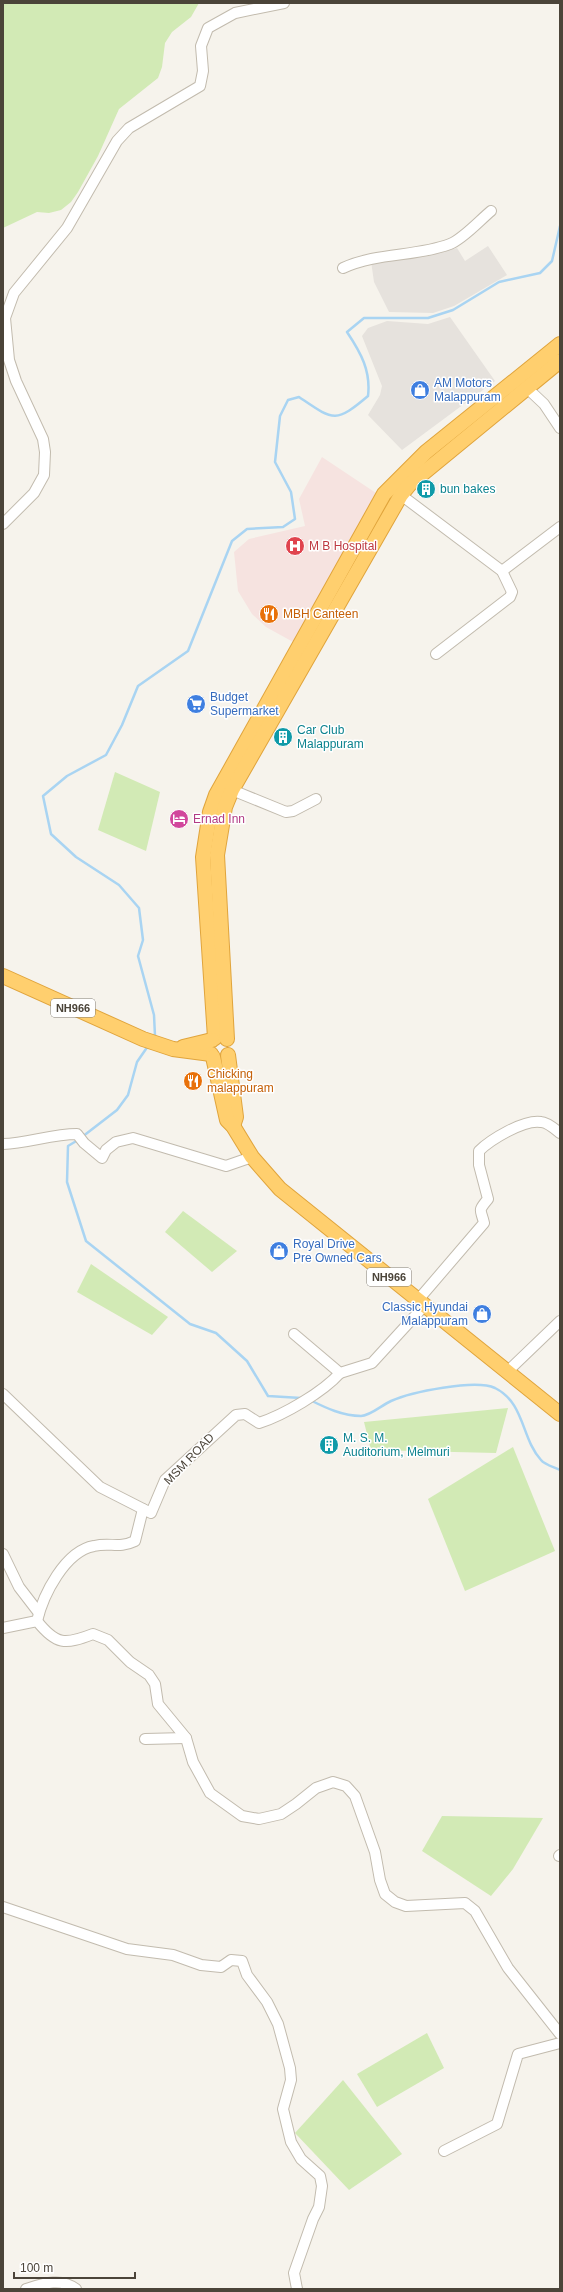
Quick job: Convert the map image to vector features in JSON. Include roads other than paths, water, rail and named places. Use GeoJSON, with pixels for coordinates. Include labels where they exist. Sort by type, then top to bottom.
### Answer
{"type":"FeatureCollection","features":[{"type":"Feature","properties":{"kind":"highway"},"geometry":{"type":"LineString","coordinates":[[215,1046],[203,857],[210,812],[226,776],[384,494],[401,475],[426,452],[560,344]]}},
{"type":"Feature","properties":{"kind":"highway"},"geometry":{"type":"LineString","coordinates":[[215,1046],[217,855],[225,807],[232,790],[401,496],[410,484],[560,361]]}},
{"type":"Feature","properties":{"kind":"highway"},"geometry":{"type":"LineString","coordinates":[[352,551],[366,558]]}},
{"type":"Feature","properties":{"kind":"highway","name":"NH966"},"geometry":{"type":"LineString","coordinates":[[3,976],[143,1039],[173,1049],[215,1046],[227,1120],[233,1126],[252,1157],[280,1189],[560,1414]]}},
{"type":"Feature","properties":{"kind":"highway"},"geometry":{"type":"LineString","coordinates":[[215,1046],[231,1047],[228,1055],[236,1117],[233,1126]]}},
{"type":"Feature","properties":{"kind":"street"},"geometry":{"type":"LineString","coordinates":[[3,524],[34,493],[44,475],[45,452],[43,439],[16,381],[9,360],[5,318],[14,293],[68,228],[117,141],[129,128],[200,86],[203,71],[201,46],[208,28],[234,13],[284,3]]}},
{"type":"Feature","properties":{"kind":"street"},"geometry":{"type":"LineString","coordinates":[[343,268],[371,258],[426,251],[452,243],[491,211]]}},
{"type":"Feature","properties":{"kind":"street"},"geometry":{"type":"LineString","coordinates":[[527,388],[544,404],[560,428]]}},
{"type":"Feature","properties":{"kind":"street"},"geometry":{"type":"LineString","coordinates":[[401,496],[502,571],[510,585],[512,592],[510,597],[436,654]]}},
{"type":"Feature","properties":{"kind":"street"},"geometry":{"type":"LineString","coordinates":[[502,571],[560,527]]}},
{"type":"Feature","properties":{"kind":"street"},"geometry":{"type":"LineString","coordinates":[[232,790],[286,812],[293,811],[316,799]]}},
{"type":"Feature","properties":{"kind":"street","name":"MSM ROAD"},"geometry":{"type":"LineString","coordinates":[[143,1509],[151,1513],[165,1480],[236,1415],[245,1414],[259,1424],[273,1419],[330,1384],[340,1373],[372,1363],[422,1303],[484,1223],[479,1213],[488,1199],[479,1165],[479,1152],[488,1142],[530,1122],[542,1122],[560,1133]]}},
{"type":"Feature","properties":{"kind":"street"},"geometry":{"type":"LineString","coordinates":[[3,1144],[16,1143],[55,1134],[77,1134],[84,1143],[102,1158],[106,1150],[116,1142],[134,1138],[226,1166],[252,1157]]}},
{"type":"Feature","properties":{"kind":"street"},"geometry":{"type":"LineString","coordinates":[[507,1372],[560,1321]]}},
{"type":"Feature","properties":{"kind":"street"},"geometry":{"type":"LineString","coordinates":[[294,1334],[340,1373]]}},
{"type":"Feature","properties":{"kind":"street"},"geometry":{"type":"LineString","coordinates":[[3,1394],[100,1487],[143,1509],[135,1541],[123,1546],[93,1546],[81,1550],[65,1564],[41,1604],[38,1617]]}},
{"type":"Feature","properties":{"kind":"street"},"geometry":{"type":"LineString","coordinates":[[3,1554],[19,1587],[48,1635],[59,1642],[77,1640],[93,1634],[108,1640],[130,1662],[149,1675],[155,1684],[158,1704],[186,1738],[193,1762],[210,1793],[242,1816],[259,1819],[281,1814],[316,1788],[333,1782],[346,1786],[354,1796],[375,1852],[380,1880],[385,1894],[395,1902],[406,1906],[465,1904],[475,1911],[508,1968],[560,2034]]}},
{"type":"Feature","properties":{"kind":"street"},"geometry":{"type":"LineString","coordinates":[[3,1628],[38,1617]]}},
{"type":"Feature","properties":{"kind":"street"},"geometry":{"type":"LineString","coordinates":[[145,1739],[186,1738]]}},
{"type":"Feature","properties":{"kind":"street"},"geometry":{"type":"LineString","coordinates":[[3,1907],[128,1949],[173,1955],[201,1965],[221,1967],[231,1960],[242,1961],[247,1976],[267,2002],[278,2024],[290,2068],[291,2080],[283,2109],[291,2142],[301,2160],[320,2176],[322,2186],[319,2207],[313,2219],[294,2273],[297,2289]]}},
{"type":"Feature","properties":{"kind":"street"},"geometry":{"type":"LineString","coordinates":[[444,2151],[497,2124],[518,2054],[560,2043]]}},
{"type":"Feature","properties":{"kind":"street"},"geometry":{"type":"LineString","coordinates":[[26,2289],[48,2282],[70,2285],[76,2289]]}},
{"type":"Feature","properties":{"kind":"waterway"},"geometry":{"type":"LineString","coordinates":[[153,1038],[155,1036],[154,1015],[138,956],[143,940],[139,908],[119,885],[76,857],[51,834],[43,796],[67,776],[106,755],[122,725],[138,686],[188,651],[232,541],[247,529],[283,527],[295,519],[291,492],[275,462],[280,416],[288,400],[299,397],[319,410],[334,416],[341,415],[348,411],[368,396],[368,378],[364,362],[357,347],[347,332],[364,318],[428,318],[453,310],[499,282],[540,273],[552,261],[560,226]]}},
{"type":"Feature","properties":{"kind":"waterway"},"geometry":{"type":"LineString","coordinates":[[82,1137],[117,1110],[128,1095],[137,1062],[148,1046]]}},
{"type":"Feature","properties":{"kind":"waterway"},"geometry":{"type":"LineString","coordinates":[[78,1140],[68,1146],[67,1182],[86,1241],[190,1324],[216,1333],[247,1361],[268,1396],[301,1398]]}},
{"type":"Feature","properties":{"kind":"waterway"},"geometry":{"type":"LineString","coordinates":[[310,1400],[328,1409],[341,1413],[354,1416],[365,1416],[391,1401],[413,1394],[459,1386],[473,1385],[495,1388],[505,1394],[512,1402],[530,1442],[541,1460],[547,1465],[560,1470]]}},
{"type":"Feature","properties":{"kind":"place","name":"AM Motors Malappuram"},"geometry":{"type":"Point","coordinates":[420,390]}},
{"type":"Feature","properties":{"kind":"place","name":"bun bakes"},"geometry":{"type":"Point","coordinates":[426,489]}},
{"type":"Feature","properties":{"kind":"place","name":"M B Hospital"},"geometry":{"type":"Point","coordinates":[295,546]}},
{"type":"Feature","properties":{"kind":"place","name":"MBH Canteen"},"geometry":{"type":"Point","coordinates":[269,614]}},
{"type":"Feature","properties":{"kind":"place","name":"Budget Supermarket"},"geometry":{"type":"Point","coordinates":[196,704]}},
{"type":"Feature","properties":{"kind":"place","name":"Car Club Malappuram"},"geometry":{"type":"Point","coordinates":[283,737]}},
{"type":"Feature","properties":{"kind":"place","name":"Ernad Inn"},"geometry":{"type":"Point","coordinates":[179,819]}},
{"type":"Feature","properties":{"kind":"place","name":"Chicking malappuram"},"geometry":{"type":"Point","coordinates":[193,1081]}},
{"type":"Feature","properties":{"kind":"place","name":"Royal Drive Pre Owned Cars"},"geometry":{"type":"Point","coordinates":[279,1251]}},
{"type":"Feature","properties":{"kind":"place","name":"Classic Hyundai Malappuram"},"geometry":{"type":"Point","coordinates":[482,1314]}},
{"type":"Feature","properties":{"kind":"place","name":"M. S. M. Auditorium, Melmuri"},"geometry":{"type":"Point","coordinates":[329,1445]}}]}
